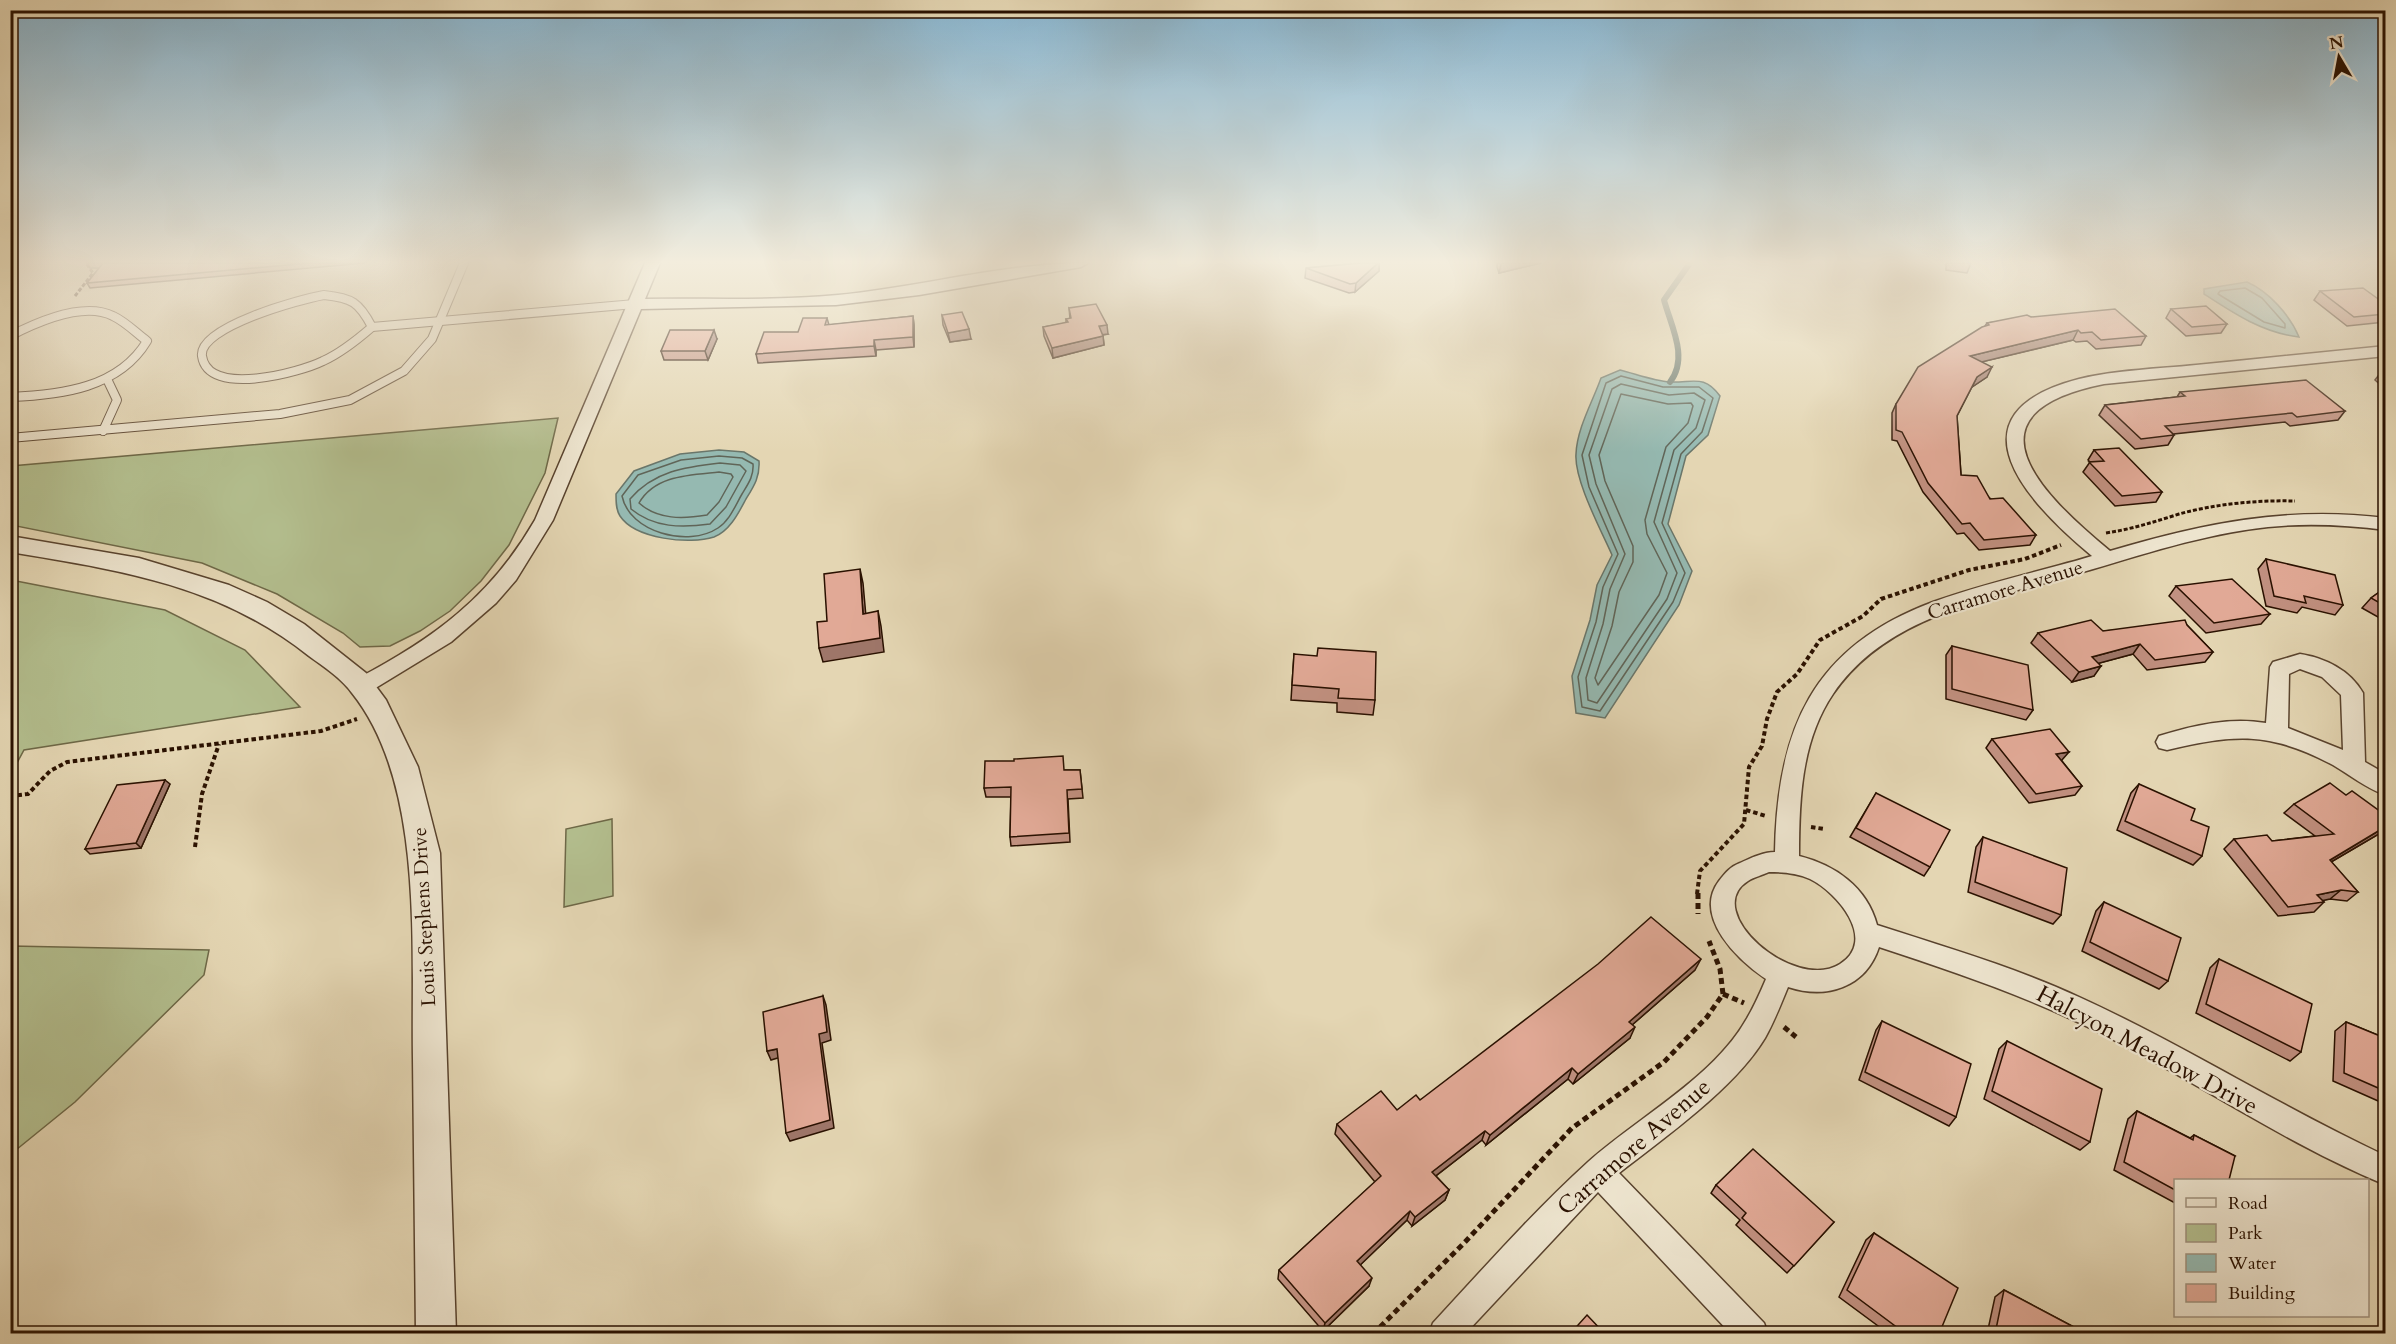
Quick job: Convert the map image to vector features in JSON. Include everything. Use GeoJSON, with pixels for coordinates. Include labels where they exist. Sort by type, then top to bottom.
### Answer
{"type":"FeatureCollection","features":[{"type":"Feature","properties":{"kind":"street"},"geometry":{"type":"LineString","coordinates":[[370,699],[473,615],[502,587],[518,566],[544,520],[626,326]]}},
{"type":"Feature","properties":{"kind":"street"},"geometry":{"type":"LineString","coordinates":[[2107,559],[2041,499],[2023,472],[2015,448],[2016,436],[2024,414],[2032,403],[2061,388],[2104,379],[2385,351]]}},
{"type":"Feature","properties":{"kind":"street","name":"Carramore Avenue"},"geometry":{"type":"LineString","coordinates":[[1787,862],[1788,795],[1792,767],[1800,739],[1825,690],[1858,654],[1881,636],[1929,611],[2107,559],[2231,526],[2268,521],[2313,519],[2385,524]]}},
{"type":"Feature","properties":{"kind":"street","name":"Louis Stephens Drive"},"geometry":{"type":"LineString","coordinates":[[10,544],[147,567],[199,582],[249,602],[303,634],[370,699],[408,775],[425,853],[436,1334]]}},
{"type":"Feature","properties":{"kind":"street"},"geometry":{"type":"LineString","coordinates":[[2277,734],[2280,667],[2297,662],[2332,673],[2352,693],[2354,765]]}},
{"type":"Feature","properties":{"kind":"street"},"geometry":{"type":"LineString","coordinates":[[2167,742],[2231,729],[2277,734],[2354,765],[2385,786]]}},
{"type":"Feature","properties":{"kind":"street"},"geometry":{"type":"LineString","coordinates":[[1768,862],[1787,862],[1810,868],[1831,880],[1849,895],[1862,914],[1868,933],[1867,950],[1859,964],[1845,975],[1827,981],[1805,980],[1782,974],[1762,964],[1745,950],[1732,933],[1724,916],[1723,900],[1727,885],[1743,870],[1768,862]]}},
{"type":"Feature","properties":{"kind":"street","name":"Halcyon Meadow Drive"},"geometry":{"type":"LineString","coordinates":[[1868,933],[1962,963],[2070,1005],[2322,1142],[2385,1171]]}},
{"type":"Feature","properties":{"kind":"street","name":"Carramore Avenue"},"geometry":{"type":"LineString","coordinates":[[1444,1334],[1500,1272],[1598,1172],[1673,1113],[1730,1062],[1755,1030],[1782,974]]}},
{"type":"Feature","properties":{"kind":"street"},"geometry":{"type":"LineString","coordinates":[[1598,1172],[1753,1334]]}},
{"type":"Feature","properties":{"kind":"lane"},"geometry":{"type":"LineString","coordinates":[[10,336],[36,326]]}},
{"type":"Feature","properties":{"kind":"lane"},"geometry":{"type":"LineString","coordinates":[[10,397],[34,397],[69,391],[107,379],[136,359],[147,341],[126,326]]}},
{"type":"Feature","properties":{"kind":"lane"},"geometry":{"type":"LineString","coordinates":[[236,326],[213,336],[205,345],[201,356],[205,365],[215,373],[241,379],[286,374],[330,359],[352,345],[372,327],[389,326]]}},
{"type":"Feature","properties":{"kind":"lane"},"geometry":{"type":"LineString","coordinates":[[10,438],[280,414],[350,400],[404,371],[432,339],[437,326]]}},
{"type":"Feature","properties":{"kind":"lane"},"geometry":{"type":"LineString","coordinates":[[103,431],[117,400],[107,379]]}},
{"type":"Feature","properties":{"kind":"path"},"geometry":{"type":"LineString","coordinates":[[10,796],[28,794],[50,771],[67,762],[321,731],[370,699]]}},
{"type":"Feature","properties":{"kind":"path"},"geometry":{"type":"LineString","coordinates":[[195,847],[204,786],[209,766],[220,743]]}},
{"type":"Feature","properties":{"kind":"green space"},"geometry":{"type":"Polygon","coordinates":[[[558,418],[545,473],[509,545],[481,581],[450,611],[420,631],[390,646],[360,647],[343,633],[277,594],[202,563],[11,525],[11,466],[558,418]]]}},
{"type":"Feature","properties":{"kind":"green space"},"geometry":{"type":"Polygon","coordinates":[[[11,580],[165,610],[245,650],[300,707],[24,750],[11,774],[11,580]]]}},
{"type":"Feature","properties":{"kind":"green space"},"geometry":{"type":"Polygon","coordinates":[[[612,819],[613,896],[564,907],[566,829],[612,819]]]}},
{"type":"Feature","properties":{"kind":"green space"},"geometry":{"type":"Polygon","coordinates":[[[11,946],[209,950],[204,975],[75,1102],[11,1154],[11,946]]]}},
{"type":"Feature","properties":{"kind":"water"},"geometry":{"type":"Polygon","coordinates":[[[2258,326],[2293,326],[2299,337],[2286,335],[2258,326]]]}},
{"type":"Feature","properties":{"kind":"water"},"geometry":{"type":"Polygon","coordinates":[[[1620,370],[1664,381],[1703,382],[1720,396],[1708,435],[1686,456],[1668,524],[1692,571],[1679,605],[1605,718],[1576,713],[1572,676],[1590,620],[1597,585],[1612,555],[1579,477],[1576,454],[1582,425],[1601,378],[1620,370]]]}},
{"type":"Feature","properties":{"kind":"water"},"geometry":{"type":"Polygon","coordinates":[[[719,450],[744,452],[759,461],[756,481],[733,521],[720,534],[691,540],[664,538],[638,530],[627,524],[620,516],[616,494],[634,471],[680,454],[719,450]]]}},
{"type":"Feature","properties":{"kind":"building"},"geometry":{"type":"Polygon","coordinates":[[[800,326],[913,326],[913,337],[874,340],[874,346],[756,354],[764,332],[798,332],[800,326]]]}},
{"type":"Feature","properties":{"kind":"building"},"geometry":{"type":"Polygon","coordinates":[[[946,326],[968,326],[969,329],[948,333],[946,326]]]}},
{"type":"Feature","properties":{"kind":"building"},"geometry":{"type":"Polygon","coordinates":[[[1099,326],[1103,336],[1052,348],[1043,327],[1101,326],[1099,326]]]}},
{"type":"Feature","properties":{"kind":"building"},"geometry":{"type":"Polygon","coordinates":[[[2134,326],[2146,336],[2101,340],[2092,332],[2081,333],[2078,330],[1970,356],[1992,367],[1977,377],[1957,416],[1961,475],[1977,476],[1990,499],[2003,498],[2036,535],[1984,540],[1970,523],[1962,524],[1928,483],[1902,432],[1896,430],[1896,404],[1918,367],[1982,327],[2134,326]]]}},
{"type":"Feature","properties":{"kind":"building"},"geometry":{"type":"Polygon","coordinates":[[[670,330],[714,330],[705,351],[661,351],[670,330]]]}},
{"type":"Feature","properties":{"kind":"building"},"geometry":{"type":"Polygon","coordinates":[[[2306,380],[2345,411],[2297,417],[2292,413],[2165,426],[2174,435],[2141,439],[2105,405],[2185,396],[2180,392],[2306,380]]]}},
{"type":"Feature","properties":{"kind":"building"},"geometry":{"type":"Polygon","coordinates":[[[2119,448],[2162,492],[2122,496],[2089,462],[2104,461],[2094,450],[2119,448]]]}},
{"type":"Feature","properties":{"kind":"building"},"geometry":{"type":"Polygon","coordinates":[[[2266,559],[2335,575],[2343,605],[2304,596],[2306,603],[2274,596],[2266,559]]]}},
{"type":"Feature","properties":{"kind":"building"},"geometry":{"type":"Polygon","coordinates":[[[860,569],[863,614],[878,611],[880,638],[819,648],[817,622],[827,621],[824,574],[860,569]]]}},
{"type":"Feature","properties":{"kind":"building"},"geometry":{"type":"Polygon","coordinates":[[[2232,579],[2270,614],[2214,623],[2176,586],[2232,579]]]}},
{"type":"Feature","properties":{"kind":"building"},"geometry":{"type":"Polygon","coordinates":[[[2385,588],[2385,606],[2371,598],[2385,588]]]}},
{"type":"Feature","properties":{"kind":"building"},"geometry":{"type":"Polygon","coordinates":[[[2091,620],[2103,631],[2185,620],[2213,652],[2155,660],[2140,644],[2092,657],[2101,666],[2079,672],[2038,633],[2091,620]]]}},
{"type":"Feature","properties":{"kind":"building"},"geometry":{"type":"Polygon","coordinates":[[[1952,646],[2028,665],[2033,710],[1952,689],[1952,646]]]}},
{"type":"Feature","properties":{"kind":"building"},"geometry":{"type":"Polygon","coordinates":[[[1318,648],[1376,652],[1375,700],[1338,698],[1339,689],[1292,685],[1294,654],[1317,656],[1318,648]]]}},
{"type":"Feature","properties":{"kind":"building"},"geometry":{"type":"Polygon","coordinates":[[[2050,729],[2069,752],[2056,754],[2082,786],[2036,794],[1992,739],[2050,729]]]}},
{"type":"Feature","properties":{"kind":"building"},"geometry":{"type":"Polygon","coordinates":[[[1063,756],[1064,770],[1080,770],[1082,789],[1067,790],[1069,833],[1010,837],[1011,787],[984,788],[985,761],[1014,761],[1014,759],[1063,756]]]}},
{"type":"Feature","properties":{"kind":"building"},"geometry":{"type":"Polygon","coordinates":[[[165,780],[136,843],[85,849],[117,785],[165,780]]]}},
{"type":"Feature","properties":{"kind":"building"},"geometry":{"type":"Polygon","coordinates":[[[2330,783],[2346,795],[2352,791],[2385,815],[2385,827],[2330,860],[2358,892],[2341,890],[2317,895],[2324,902],[2288,907],[2234,839],[2267,835],[2272,841],[2334,834],[2294,804],[2330,783]]]}},
{"type":"Feature","properties":{"kind":"building"},"geometry":{"type":"Polygon","coordinates":[[[2139,784],[2195,809],[2191,820],[2209,827],[2202,856],[2125,821],[2139,784]]]}},
{"type":"Feature","properties":{"kind":"building"},"geometry":{"type":"Polygon","coordinates":[[[1876,793],[1950,830],[1930,867],[1856,828],[1876,793]]]}},
{"type":"Feature","properties":{"kind":"building"},"geometry":{"type":"Polygon","coordinates":[[[1983,837],[2067,868],[2061,915],[1975,882],[1983,837]]]}},
{"type":"Feature","properties":{"kind":"building"},"geometry":{"type":"Polygon","coordinates":[[[2104,902],[2181,938],[2168,981],[2090,942],[2104,902]]]}},
{"type":"Feature","properties":{"kind":"building"},"geometry":{"type":"Polygon","coordinates":[[[1651,917],[1701,959],[1629,1022],[1635,1027],[1578,1074],[1572,1068],[1490,1135],[1485,1131],[1432,1172],[1449,1190],[1415,1217],[1410,1211],[1357,1261],[1372,1278],[1325,1323],[1279,1270],[1381,1176],[1337,1124],[1381,1091],[1397,1110],[1416,1095],[1420,1100],[1598,964],[1651,917]]]}},
{"type":"Feature","properties":{"kind":"building"},"geometry":{"type":"Polygon","coordinates":[[[2219,959],[2312,1004],[2301,1052],[2206,1004],[2219,959]]]}},
{"type":"Feature","properties":{"kind":"building"},"geometry":{"type":"Polygon","coordinates":[[[823,996],[827,1032],[819,1034],[830,1120],[786,1133],[777,1049],[767,1051],[763,1012],[823,996]]]}},
{"type":"Feature","properties":{"kind":"building"},"geometry":{"type":"Polygon","coordinates":[[[1882,1021],[1971,1064],[1956,1117],[1865,1072],[1882,1021]]]}},
{"type":"Feature","properties":{"kind":"building"},"geometry":{"type":"Polygon","coordinates":[[[2346,1022],[2385,1038],[2385,1091],[2344,1073],[2346,1022]]]}},
{"type":"Feature","properties":{"kind":"building"},"geometry":{"type":"Polygon","coordinates":[[[2007,1041],[2102,1089],[2090,1142],[1992,1091],[2007,1041]]]}},
{"type":"Feature","properties":{"kind":"building"},"geometry":{"type":"Polygon","coordinates":[[[2137,1111],[2193,1140],[2194,1135],[2235,1156],[2229,1179],[2174,1179],[2174,1189],[2124,1162],[2137,1111]]]}},
{"type":"Feature","properties":{"kind":"building"},"geometry":{"type":"Polygon","coordinates":[[[1753,1149],[1834,1222],[1794,1266],[1742,1218],[1746,1213],[1716,1185],[1753,1149]]]}},
{"type":"Feature","properties":{"kind":"building"},"geometry":{"type":"Polygon","coordinates":[[[1874,1233],[1958,1288],[1939,1334],[1906,1334],[1847,1290],[1874,1233]]]}},
{"type":"Feature","properties":{"kind":"building"},"geometry":{"type":"Polygon","coordinates":[[[2004,1290],[2087,1334],[1995,1334],[2004,1290]]]}},
{"type":"Feature","properties":{"kind":"building"},"geometry":{"type":"Polygon","coordinates":[[[1587,1315],[1605,1334],[1570,1334],[1587,1315]]]}},
{"type":"Feature","properties":{"kind":"waterway"},"geometry":{"type":"LineString","coordinates":[[1670,382],[1678,363],[1677,342],[1672,326]]}}]}
